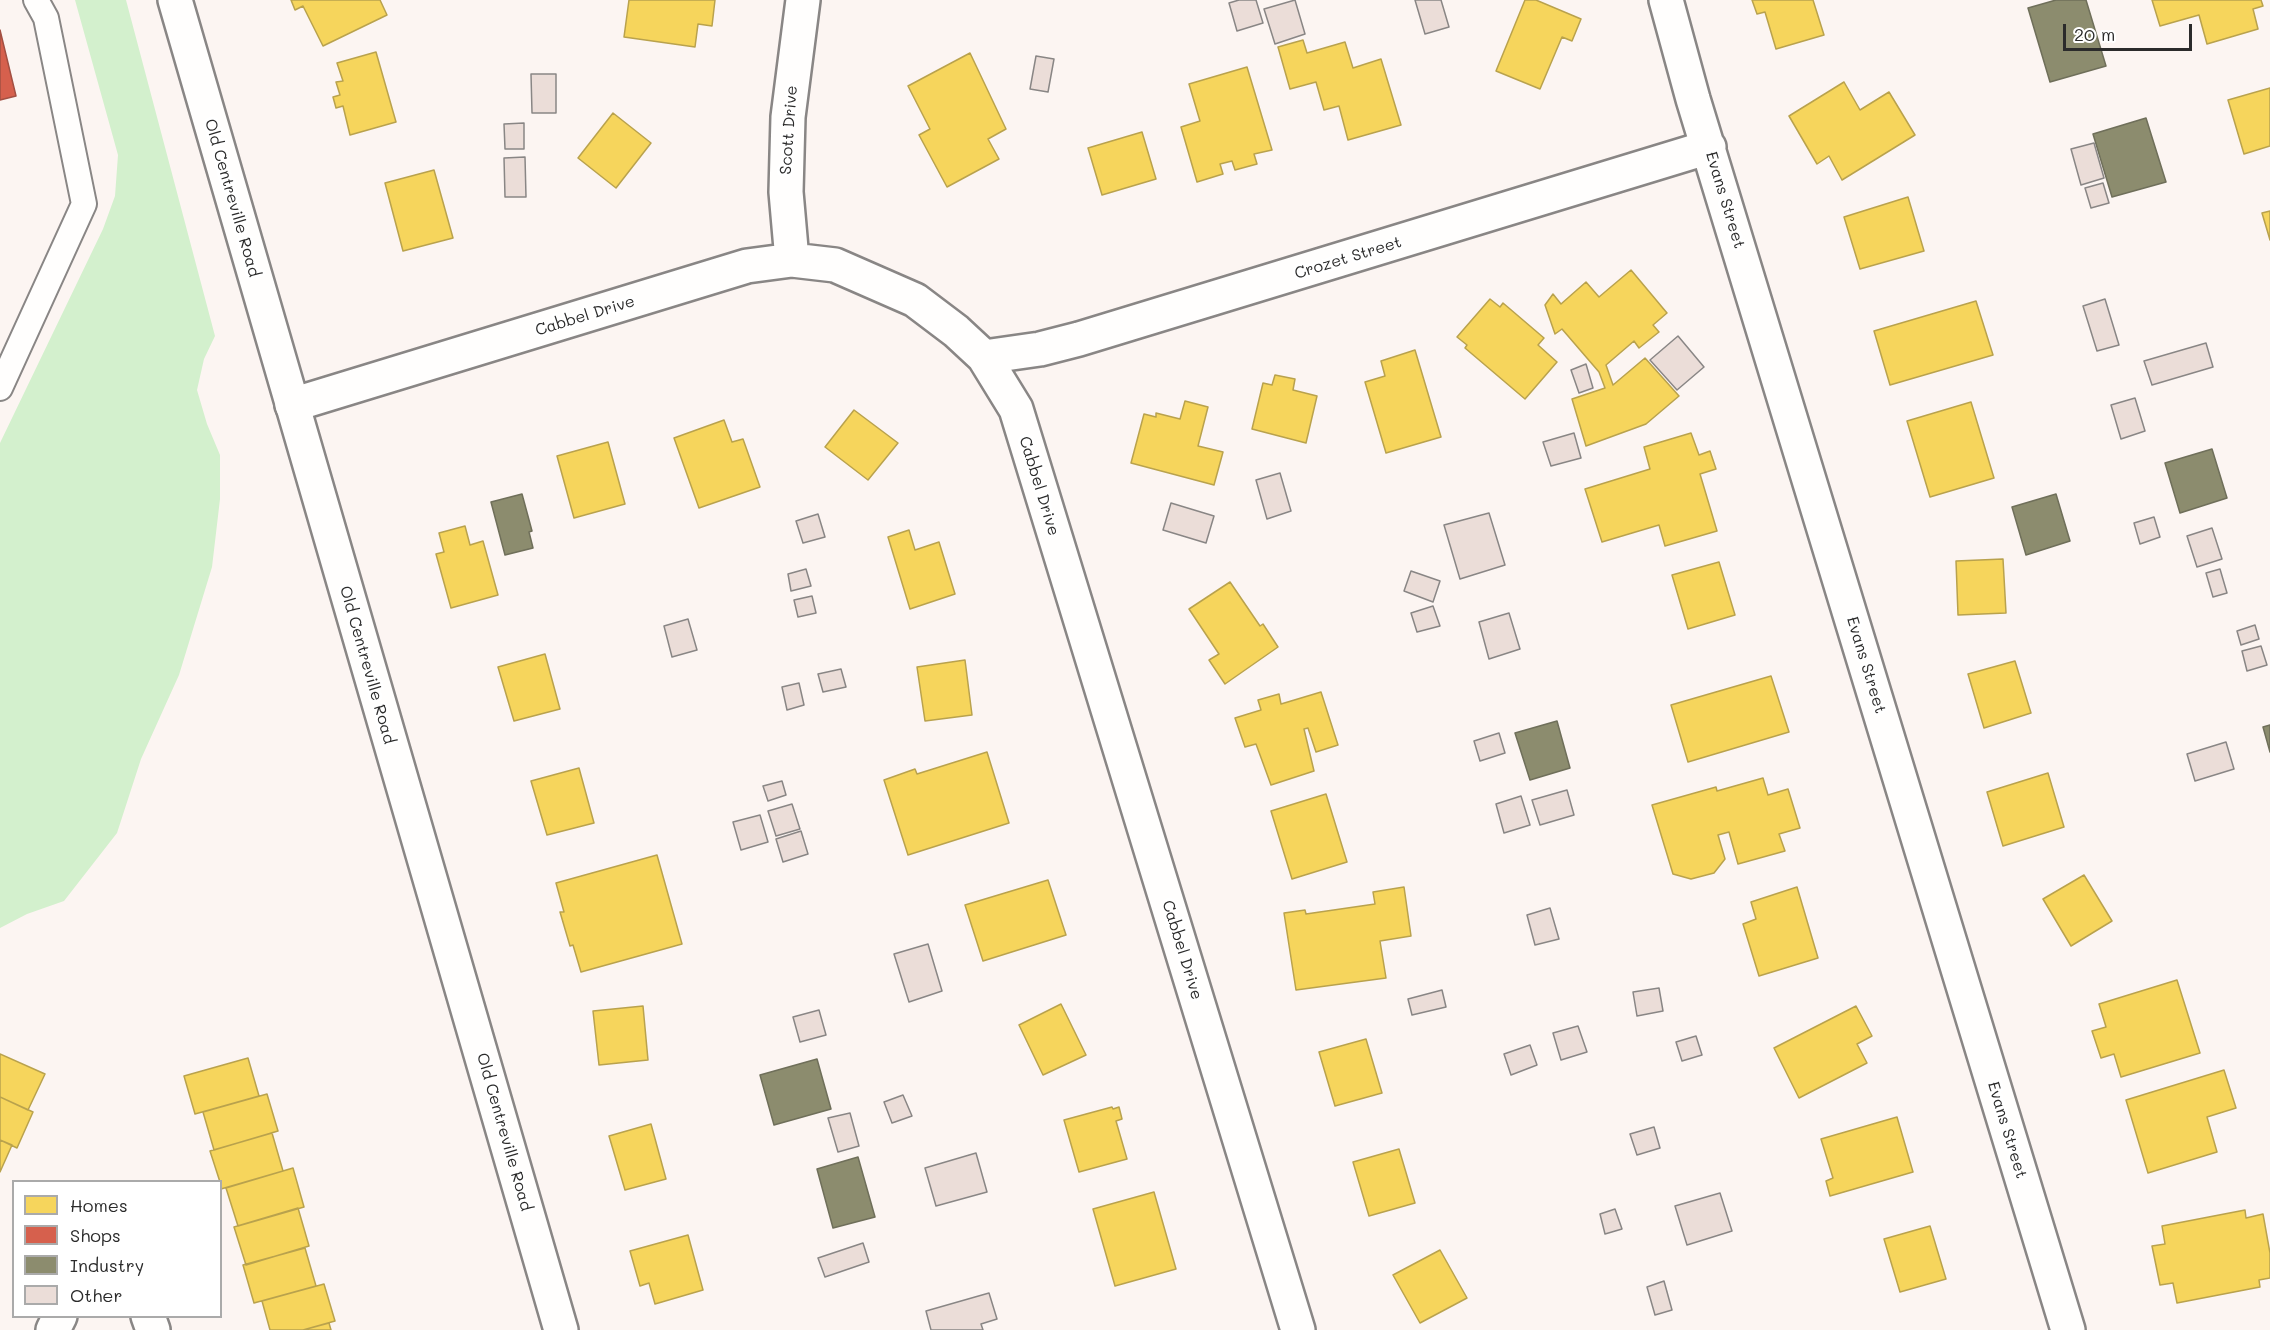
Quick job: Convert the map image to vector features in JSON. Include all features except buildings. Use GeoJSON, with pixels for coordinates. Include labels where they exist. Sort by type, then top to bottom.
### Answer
{"type":"FeatureCollection","features":[{"type":"Feature","properties":{"kind":"street","name":"Old Centreville Road"},"geometry":{"type":"LineString","coordinates":[[175,0],[561,1330]]}},
{"type":"Feature","properties":{"kind":"street","name":"Scott Drive"},"geometry":{"type":"LineString","coordinates":[[792,260],[786,192],[788,117],[803,0]]}},
{"type":"Feature","properties":{"kind":"street","name":"Evans Street"},"geometry":{"type":"LineString","coordinates":[[1666,0],[1693,99],[2068,1330]]}},
{"type":"Feature","properties":{"kind":"street","name":"Crozet Street"},"geometry":{"type":"LineString","coordinates":[[984,357],[1040,349],[1079,339],[1709,147]]}},
{"type":"Feature","properties":{"kind":"street","name":"Cabbel Drive"},"geometry":{"type":"LineString","coordinates":[[292,405],[747,266],[792,260],[835,264],[915,300],[956,331],[984,357],[1016,410],[1298,1330]]}},
{"type":"Feature","properties":{"kind":"lane"},"geometry":{"type":"LineString","coordinates":[[0,388],[84,204],[45,18],[36,0]]}},
{"type":"Feature","properties":{"kind":"green space"},"geometry":{"type":"Polygon","coordinates":[[[75,0],[126,0],[215,336],[204,359],[197,390],[207,424],[220,455],[220,499],[212,567],[179,675],[141,759],[117,833],[64,901],[27,914],[0,928],[0,443],[103,229],[115,196],[118,155],[75,0]]]}}]}
